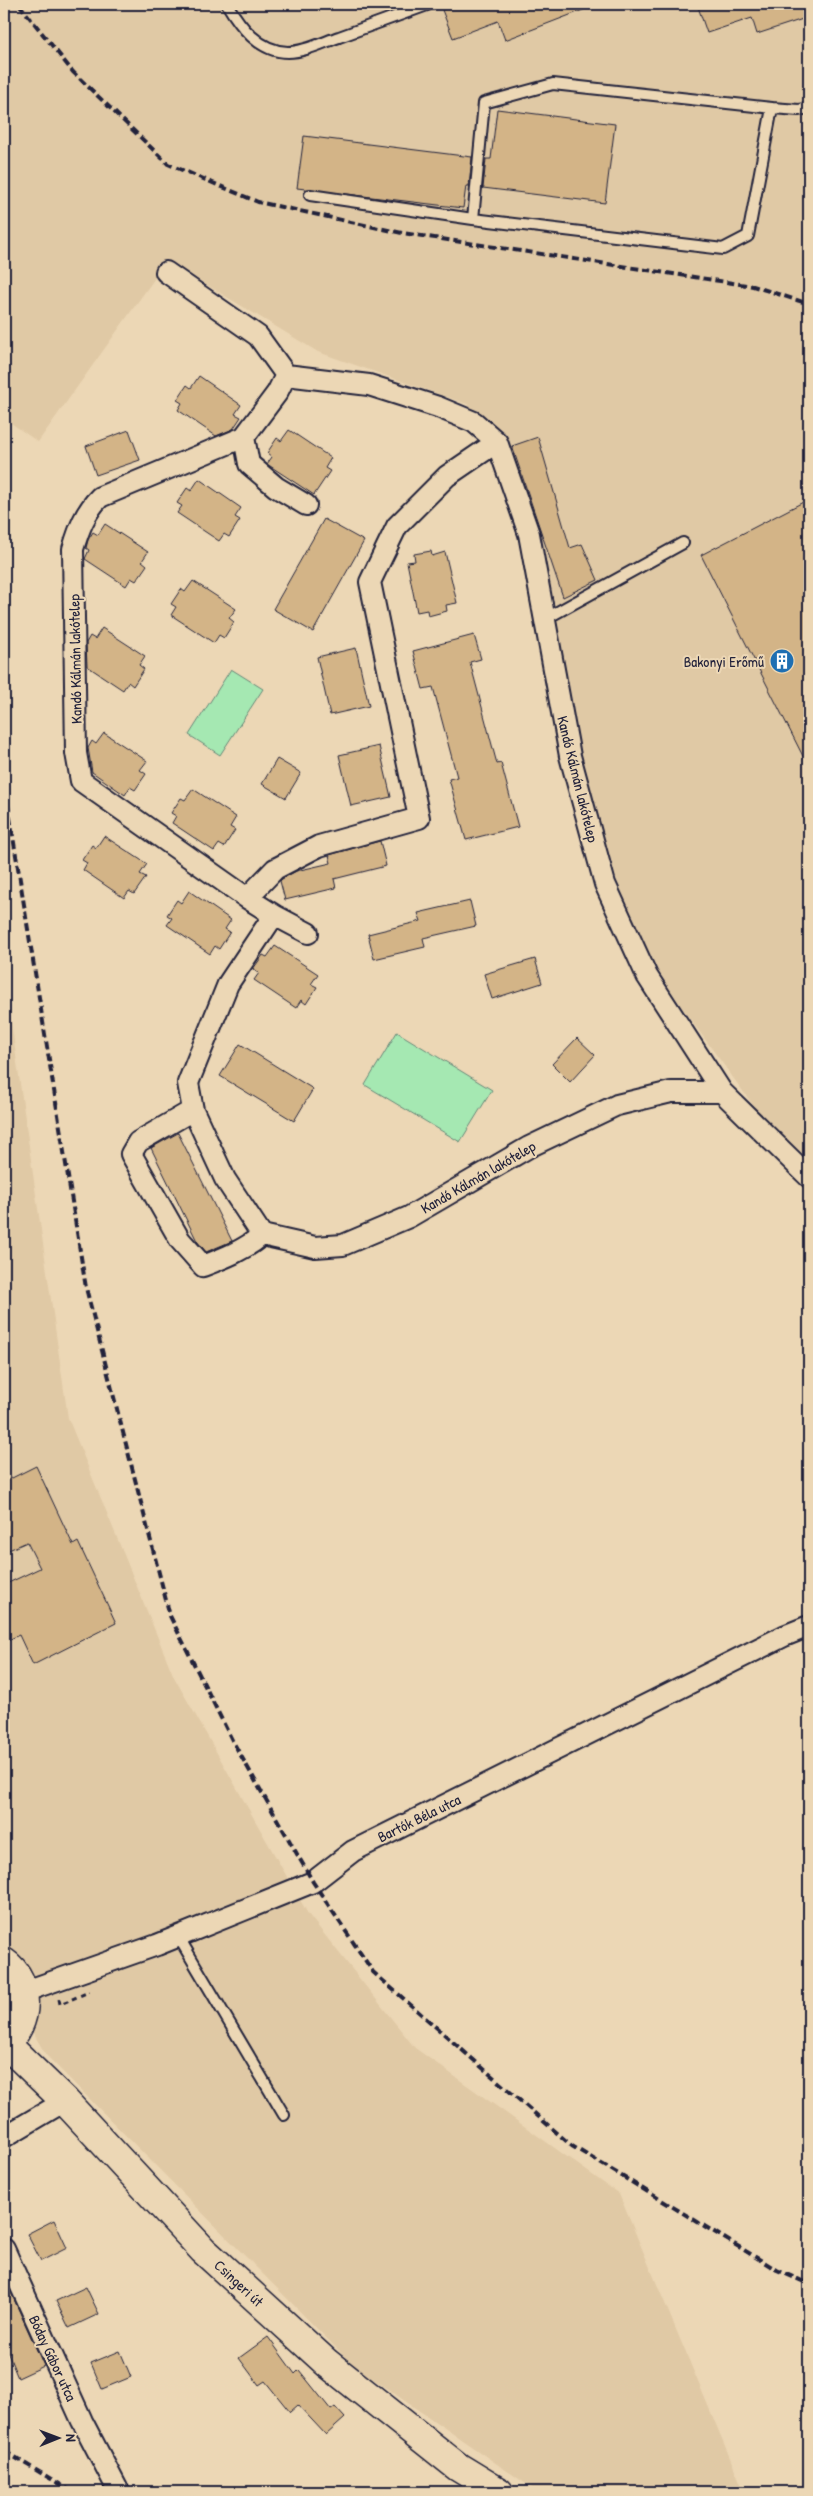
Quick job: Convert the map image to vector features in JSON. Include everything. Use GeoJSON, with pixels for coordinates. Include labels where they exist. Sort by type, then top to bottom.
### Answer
{"type":"FeatureCollection","features":[{"type":"Feature","properties":{"kind":"main road"},"geometry":{"type":"LineString","coordinates":[[4,1962],[17,1977],[23,1992],[22,2020],[5,2045]]}},
{"type":"Feature","properties":{"kind":"main road","name":"Csingeri út"},"geometry":{"type":"LineString","coordinates":[[5,2045],[65,2101],[203,2250],[327,2364],[458,2467],[499,2492]]}},
{"type":"Feature","properties":{"kind":"street"},"geometry":{"type":"LineString","coordinates":[[166,272],[258,336],[286,375],[278,393],[244,438],[249,464],[276,487],[306,505]]}},
{"type":"Feature","properties":{"kind":"street","name":"Kandó Kálmán lakótelep"},"geometry":{"type":"LineString","coordinates":[[286,375],[369,385],[438,407],[474,422],[497,442],[530,534],[570,756],[605,884],[647,976],[722,1092],[809,1177]]}},
{"type":"Feature","properties":{"kind":"street","name":"Kandó Kálmán lakótelep"},"geometry":{"type":"LineString","coordinates":[[244,438],[100,497],[91,506],[81,524],[73,549],[76,753],[81,781],[247,898],[308,934]]}},
{"type":"Feature","properties":{"kind":"street"},"geometry":{"type":"LineString","coordinates":[[247,898],[275,869],[319,846],[420,818],[370,582],[397,526],[447,476],[497,442]]}},
{"type":"Feature","properties":{"kind":"street"},"geometry":{"type":"LineString","coordinates":[[193,1110],[138,1142],[131,1154],[180,1240],[203,1266],[254,1243],[262,1235],[225,1179],[193,1110],[188,1083],[228,984],[274,915]]}},
{"type":"Feature","properties":{"kind":"street","name":"Kandó Kálmán lakótelep"},"geometry":{"type":"LineString","coordinates":[[262,1235],[315,1247],[343,1245],[409,1217],[529,1147],[617,1105],[671,1092],[722,1092]]}},
{"type":"Feature","properties":{"kind":"street","name":"Bartók Béla utca"},"geometry":{"type":"LineString","coordinates":[[23,1992],[178,1936],[313,1882],[352,1851],[784,1636],[809,1626]]}},
{"type":"Feature","properties":{"kind":"street"},"geometry":{"type":"LineString","coordinates":[[4,2137],[65,2101]]}},
{"type":"Feature","properties":{"kind":"street","name":"Bóday Gábor utca"},"geometry":{"type":"LineString","coordinates":[[4,2249],[82,2421],[119,2492]]}},
{"type":"Feature","properties":{"kind":"lane"},"geometry":{"type":"LineString","coordinates":[[227,4],[237,20],[253,38],[269,48],[288,52],[309,48],[430,4]]}},
{"type":"Feature","properties":{"kind":"lane"},"geometry":{"type":"LineString","coordinates":[[473,219],[484,103],[553,84],[772,108],[799,110],[809,108]]}},
{"type":"Feature","properties":{"kind":"lane"},"geometry":{"type":"LineString","coordinates":[[310,195],[473,219],[723,249],[748,236],[772,108]]}},
{"type":"Feature","properties":{"kind":"lane"},"geometry":{"type":"LineString","coordinates":[[545,619],[683,543]]}},
{"type":"Feature","properties":{"kind":"lane"},"geometry":{"type":"LineString","coordinates":[[178,1936],[284,2115]]}},
{"type":"Feature","properties":{"kind":"shaded area"},"geometry":{"type":"Polygon","coordinates":[[[4,4],[809,4],[809,1170],[778,1139],[649,963],[585,798],[542,575],[509,445],[467,404],[318,352],[167,261],[38,442],[11,423],[4,407],[4,4]]]}},
{"type":"Feature","properties":{"kind":"shaded area"},"geometry":{"type":"Polygon","coordinates":[[[4,972],[68,1418],[174,1677],[308,1914],[415,2048],[619,2194],[741,2484],[726,2492],[538,2492],[354,2366],[46,2055],[4,1983],[4,972]]]}},
{"type":"Feature","properties":{"kind":"green space"},"geometry":{"type":"Polygon","coordinates":[[[231,669],[263,689],[220,755],[189,735],[231,669]]]}},
{"type":"Feature","properties":{"kind":"green space"},"geometry":{"type":"Polygon","coordinates":[[[397,1032],[492,1090],[460,1142],[365,1085],[397,1032]]]}},
{"type":"Feature","properties":{"kind":"building"},"geometry":{"type":"Polygon","coordinates":[[[457,4],[596,5],[505,40],[498,21],[453,38],[442,10],[457,4]]]}},
{"type":"Feature","properties":{"kind":"building"},"geometry":{"type":"Polygon","coordinates":[[[697,4],[809,4],[809,17],[757,34],[752,18],[707,33],[697,4]]]}},
{"type":"Feature","properties":{"kind":"building"},"geometry":{"type":"Polygon","coordinates":[[[497,109],[615,124],[605,203],[483,188],[486,159],[491,159],[497,109]]]}},
{"type":"Feature","properties":{"kind":"building"},"geometry":{"type":"Polygon","coordinates":[[[304,136],[472,157],[469,186],[466,186],[463,208],[297,188],[304,136]]]}},
{"type":"Feature","properties":{"kind":"building"},"geometry":{"type":"Polygon","coordinates":[[[199,376],[241,405],[235,414],[241,417],[233,429],[216,436],[178,410],[182,403],[177,400],[187,385],[191,388],[199,376]]]}},
{"type":"Feature","properties":{"kind":"building"},"geometry":{"type":"Polygon","coordinates":[[[129,430],[140,460],[96,475],[86,446],[129,430]]]}},
{"type":"Feature","properties":{"kind":"building"},"geometry":{"type":"Polygon","coordinates":[[[289,430],[331,458],[325,468],[330,471],[314,495],[267,464],[272,457],[267,453],[277,438],[281,441],[289,430]]]}},
{"type":"Feature","properties":{"kind":"building"},"geometry":{"type":"Polygon","coordinates":[[[538,437],[570,548],[582,544],[598,580],[563,597],[512,446],[538,437]]]}},
{"type":"Feature","properties":{"kind":"building"},"geometry":{"type":"Polygon","coordinates":[[[199,479],[241,508],[235,517],[240,520],[229,537],[224,534],[219,541],[177,513],[182,506],[177,503],[187,488],[191,491],[199,479]]]}},
{"type":"Feature","properties":{"kind":"building","name":"Bakonyi Erőmű"},"geometry":{"type":"Polygon","coordinates":[[[809,499],[809,768],[701,555],[809,499]]]}},
{"type":"Feature","properties":{"kind":"building"},"geometry":{"type":"Polygon","coordinates":[[[324,519],[364,541],[313,632],[273,609],[324,519]]]}},
{"type":"Feature","properties":{"kind":"building"},"geometry":{"type":"Polygon","coordinates":[[[105,524],[148,552],[142,561],[147,565],[136,581],[131,578],[126,586],[85,559],[89,550],[86,548],[88,540],[93,532],[98,535],[105,524]]]}},
{"type":"Feature","properties":{"kind":"building"},"geometry":{"type":"Polygon","coordinates":[[[431,551],[432,556],[445,552],[457,603],[446,605],[447,611],[428,616],[427,610],[417,612],[407,562],[415,561],[414,554],[431,551]]]}},
{"type":"Feature","properties":{"kind":"building"},"geometry":{"type":"Polygon","coordinates":[[[193,581],[236,609],[229,618],[234,622],[224,638],[219,635],[214,643],[171,615],[176,607],[171,604],[181,589],[185,592],[193,581]]]}},
{"type":"Feature","properties":{"kind":"building"},"geometry":{"type":"Polygon","coordinates":[[[102,628],[145,656],[139,665],[144,669],[133,686],[128,682],[123,690],[87,666],[86,643],[90,636],[95,639],[102,628]]]}},
{"type":"Feature","properties":{"kind":"building"},"geometry":{"type":"Polygon","coordinates":[[[474,635],[481,659],[470,662],[497,764],[501,763],[518,827],[466,840],[449,779],[457,777],[433,687],[423,689],[413,651],[474,635]]]}},
{"type":"Feature","properties":{"kind":"building"},"geometry":{"type":"Polygon","coordinates":[[[356,648],[369,706],[330,715],[317,657],[356,648]]]}},
{"type":"Feature","properties":{"kind":"building"},"geometry":{"type":"Polygon","coordinates":[[[104,733],[147,761],[140,770],[146,774],[135,790],[130,787],[125,795],[92,772],[88,748],[92,741],[96,744],[104,733]]]}},
{"type":"Feature","properties":{"kind":"building"},"geometry":{"type":"Polygon","coordinates":[[[379,746],[391,797],[351,806],[339,755],[379,746]]]}},
{"type":"Feature","properties":{"kind":"building"},"geometry":{"type":"Polygon","coordinates":[[[277,759],[301,773],[286,798],[262,784],[277,759]]]}},
{"type":"Feature","properties":{"kind":"building"},"geometry":{"type":"Polygon","coordinates":[[[193,789],[236,817],[230,827],[235,830],[224,847],[219,844],[214,851],[172,823],[176,816],[171,813],[181,798],[185,800],[193,789]]]}},
{"type":"Feature","properties":{"kind":"building"},"geometry":{"type":"Polygon","coordinates":[[[104,836],[147,864],[140,874],[146,877],[134,894],[129,891],[124,898],[83,870],[87,863],[82,860],[92,845],[96,848],[104,836]]]}},
{"type":"Feature","properties":{"kind":"building"},"geometry":{"type":"Polygon","coordinates":[[[380,841],[386,866],[334,879],[336,888],[285,900],[280,881],[282,879],[296,871],[331,863],[329,855],[380,841]]]}},
{"type":"Feature","properties":{"kind":"building"},"geometry":{"type":"Polygon","coordinates":[[[189,891],[231,920],[225,929],[230,932],[219,949],[215,946],[210,954],[167,925],[172,918],[167,915],[177,900],[181,903],[189,891]]]}},
{"type":"Feature","properties":{"kind":"building"},"geometry":{"type":"Polygon","coordinates":[[[470,901],[476,926],[423,938],[425,947],[374,959],[368,934],[421,921],[418,913],[470,901]]]}},
{"type":"Feature","properties":{"kind":"building"},"geometry":{"type":"Polygon","coordinates":[[[275,946],[318,974],[311,984],[317,987],[306,1004],[301,1000],[296,1008],[254,980],[259,973],[253,969],[263,955],[267,957],[275,946]]]}},
{"type":"Feature","properties":{"kind":"building"},"geometry":{"type":"Polygon","coordinates":[[[535,959],[542,983],[492,999],[484,974],[535,959]]]}},
{"type":"Feature","properties":{"kind":"building"},"geometry":{"type":"Polygon","coordinates":[[[577,1038],[595,1055],[570,1082],[552,1064],[577,1038]]]}},
{"type":"Feature","properties":{"kind":"building"},"geometry":{"type":"Polygon","coordinates":[[[240,1044],[313,1089],[294,1121],[220,1076],[240,1044]]]}},
{"type":"Feature","properties":{"kind":"building"},"geometry":{"type":"Polygon","coordinates":[[[178,1133],[232,1241],[206,1252],[197,1241],[151,1148],[178,1133]]]}},
{"type":"Feature","properties":{"kind":"building"},"geometry":{"type":"Polygon","coordinates":[[[36,1466],[73,1545],[78,1542],[116,1623],[33,1665],[19,1635],[4,1642],[4,1585],[40,1568],[27,1542],[4,1552],[4,1482],[36,1466]]]}},
{"type":"Feature","properties":{"kind":"building"},"geometry":{"type":"Polygon","coordinates":[[[54,2220],[67,2248],[41,2261],[27,2234],[54,2220]]]}},
{"type":"Feature","properties":{"kind":"building"},"geometry":{"type":"Polygon","coordinates":[[[4,2277],[44,2366],[18,2378],[4,2344],[4,2277]]]}},
{"type":"Feature","properties":{"kind":"building"},"geometry":{"type":"Polygon","coordinates":[[[86,2287],[99,2314],[69,2328],[56,2301],[86,2287]]]}},
{"type":"Feature","properties":{"kind":"building"},"geometry":{"type":"Polygon","coordinates":[[[268,2337],[295,2374],[299,2370],[331,2410],[335,2407],[345,2418],[326,2435],[298,2405],[290,2412],[265,2381],[259,2385],[239,2358],[268,2337]]]}},
{"type":"Feature","properties":{"kind":"building"},"geometry":{"type":"Polygon","coordinates":[[[120,2351],[131,2377],[102,2389],[91,2363],[120,2351]]]}},
{"type":"Feature","properties":{"kind":"railway"},"geometry":{"type":"LineString","coordinates":[[19,4],[73,72],[168,164],[258,202],[402,233],[753,286],[809,304]]}},
{"type":"Feature","properties":{"kind":"railway"},"geometry":{"type":"LineString","coordinates":[[4,781],[86,1288],[170,1616],[232,1740],[313,1882],[373,1972],[572,2146],[777,2270],[809,2284]]}},
{"type":"Feature","properties":{"kind":"railway"},"geometry":{"type":"LineString","coordinates":[[4,2451],[73,2492]]}},
{"type":"Feature","properties":{"kind":"place","name":"Bakonyi Erőmű"},"geometry":{"type":"Point","coordinates":[782,661]}}]}
